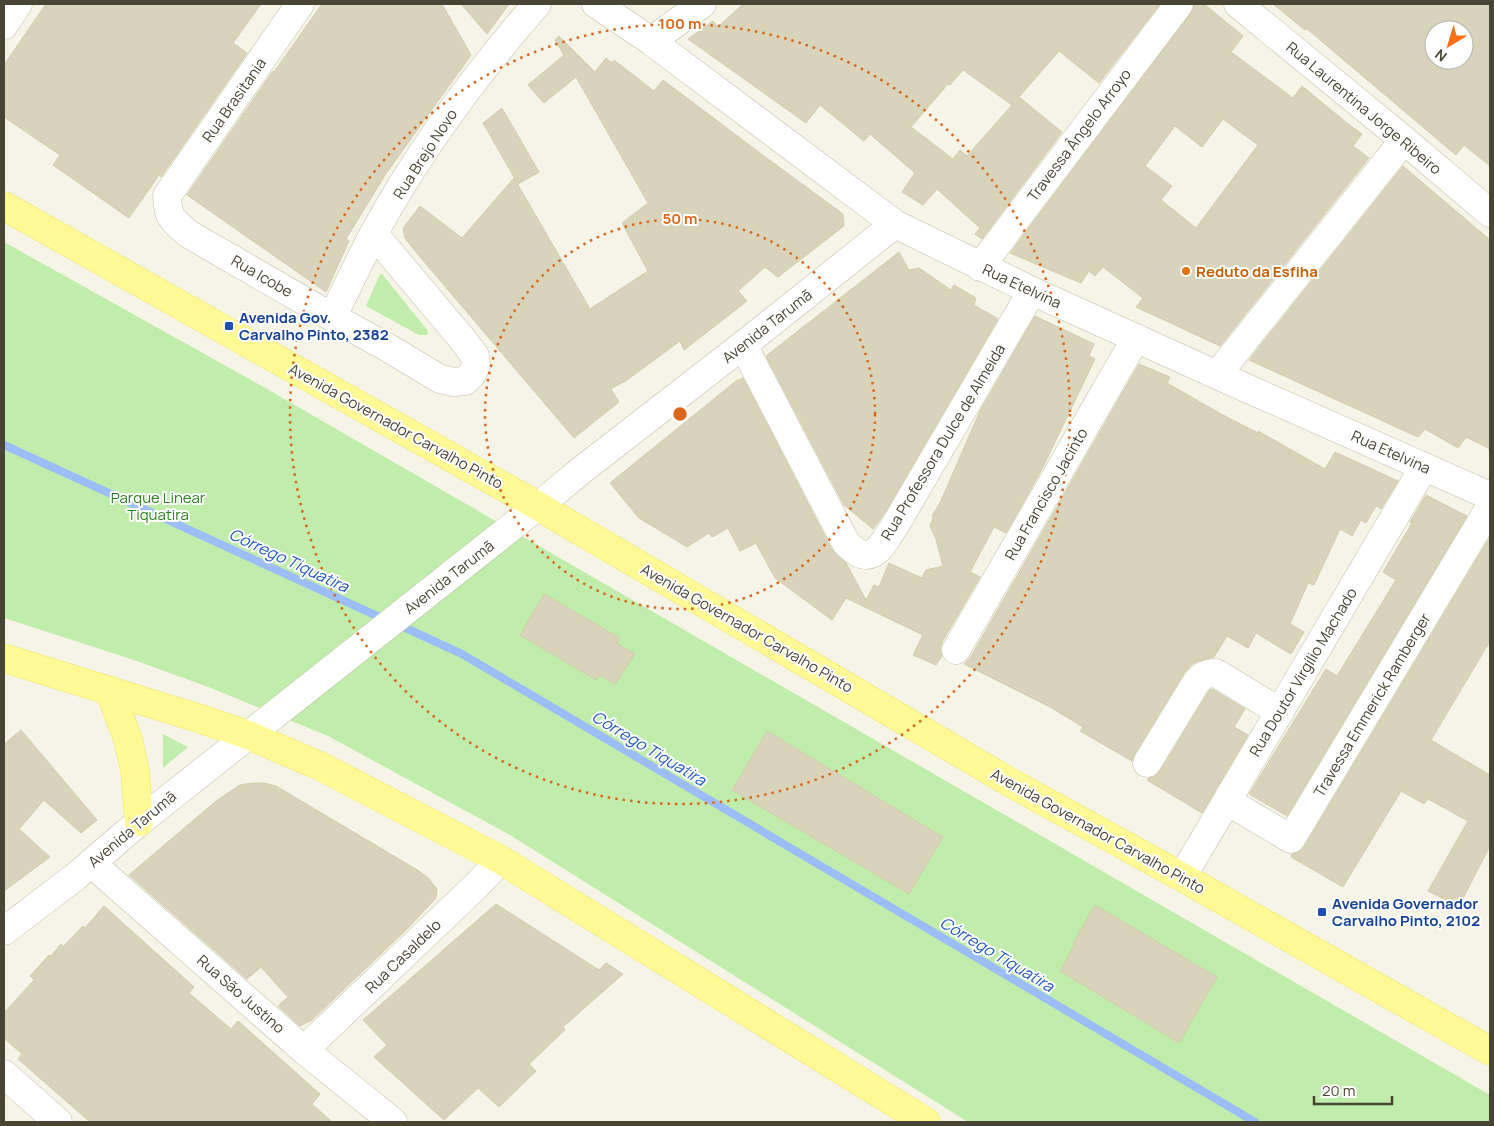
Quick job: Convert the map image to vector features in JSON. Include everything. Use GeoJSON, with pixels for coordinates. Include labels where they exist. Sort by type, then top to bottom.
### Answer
{"type":"FeatureCollection","features":[{"type":"Feature","properties":{"kind":"main road","name":"Avenida Governador Carvalho Pinto"},"geometry":{"type":"LineString","coordinates":[[4,206],[538,506],[1013,784],[1490,1051]]}},
{"type":"Feature","properties":{"kind":"main road"},"geometry":{"type":"LineString","coordinates":[[4,658],[248,735],[320,766],[501,860],[926,1122]]}},
{"type":"Feature","properties":{"kind":"main road"},"geometry":{"type":"LineString","coordinates":[[109,690],[128,739],[135,771],[139,822]]}},
{"type":"Feature","properties":{"kind":"street"},"geometry":{"type":"LineString","coordinates":[[4,25],[18,4]]}},
{"type":"Feature","properties":{"kind":"street","name":"Rua Brasitania"},"geometry":{"type":"LineString","coordinates":[[167,196],[300,4]]}},
{"type":"Feature","properties":{"kind":"street","name":"Rua Brejo Novo"},"geometry":{"type":"LineString","coordinates":[[332,317],[374,234],[446,117],[537,4]]}},
{"type":"Feature","properties":{"kind":"street","name":"Rua Etelvina"},"geometry":{"type":"LineString","coordinates":[[596,4],[650,41],[895,224],[1032,292],[1490,496]]}},
{"type":"Feature","properties":{"kind":"street"},"geometry":{"type":"LineString","coordinates":[[650,41],[702,4]]}},
{"type":"Feature","properties":{"kind":"street","name":"Travessa Ângelo Arroyo"},"geometry":{"type":"LineString","coordinates":[[980,266],[1179,4]]}},
{"type":"Feature","properties":{"kind":"street","name":"Rua Laurentina Jorge Ribeiro"},"geometry":{"type":"LineString","coordinates":[[1238,4],[1490,213]]}},
{"type":"Feature","properties":{"kind":"street"},"geometry":{"type":"LineString","coordinates":[[1217,376],[1404,140]]}},
{"type":"Feature","properties":{"kind":"street","name":"Rua Icobe"},"geometry":{"type":"LineString","coordinates":[[167,196],[167,210],[174,221],[187,233],[440,379],[454,382],[465,381],[472,374],[476,365],[475,356],[374,234]]}},
{"type":"Feature","properties":{"kind":"street","name":"Avenida Tarumã"},"geometry":{"type":"LineString","coordinates":[[4,931],[75,877],[139,822],[538,506],[583,468],[743,345],[895,224]]}},
{"type":"Feature","properties":{"kind":"street","name":"Rua Professora Dulce de Almeida"},"geometry":{"type":"LineString","coordinates":[[743,345],[846,542],[852,549],[868,555],[875,553],[897,522],[1032,292]]}},
{"type":"Feature","properties":{"kind":"street","name":"Rua Francisco Jacinto"},"geometry":{"type":"LineString","coordinates":[[956,650],[1136,338]]}},
{"type":"Feature","properties":{"kind":"street","name":"Rua Doutor Virgílio Machado"},"geometry":{"type":"LineString","coordinates":[[1182,877],[1424,467]]}},
{"type":"Feature","properties":{"kind":"street","name":"Travessa Emmerick Ramberger"},"geometry":{"type":"LineString","coordinates":[[1227,801],[1291,839],[1490,507]]}},
{"type":"Feature","properties":{"kind":"street"},"geometry":{"type":"LineString","coordinates":[[1147,763],[1197,681],[1209,673],[1216,673],[1280,712]]}},
{"type":"Feature","properties":{"kind":"street","name":"Rua Casaldelo"},"geometry":{"type":"LineString","coordinates":[[304,1050],[501,860]]}},
{"type":"Feature","properties":{"kind":"street","name":"Rua São Justino"},"geometry":{"type":"LineString","coordinates":[[91,863],[304,1050],[392,1122]]}},
{"type":"Feature","properties":{"kind":"street"},"geometry":{"type":"LineString","coordinates":[[4,1074],[58,1122]]}},
{"type":"Feature","properties":{"kind":"green space","name":"Parque Linear Tiquatira"},"geometry":{"type":"Polygon","coordinates":[[[4,242],[267,389],[1490,1095],[1490,1122],[968,1122],[510,835],[328,736],[211,688],[131,659],[4,618],[4,242]]]}},
{"type":"Feature","properties":{"kind":"green space"},"geometry":{"type":"Polygon","coordinates":[[[380,274],[382,274],[428,331],[427,335],[419,335],[366,306],[380,274]]]}},
{"type":"Feature","properties":{"kind":"green space"},"geometry":{"type":"Polygon","coordinates":[[[163,734],[188,747],[163,768],[163,734]]]}},
{"type":"Feature","properties":{"kind":"building"},"geometry":{"type":"Polygon","coordinates":[[[46,4],[261,4],[233,43],[247,53],[161,177],[159,175],[129,218],[53,165],[60,155],[4,117],[4,65],[46,4]]]}},
{"type":"Feature","properties":{"kind":"building"},"geometry":{"type":"Polygon","coordinates":[[[322,4],[442,4],[471,55],[385,175],[346,239],[349,241],[326,292],[187,195],[322,4]]]}},
{"type":"Feature","properties":{"kind":"building"},"geometry":{"type":"Polygon","coordinates":[[[461,4],[509,4],[487,34],[461,4]]]}},
{"type":"Feature","properties":{"kind":"building"},"geometry":{"type":"Polygon","coordinates":[[[743,4],[1160,4],[1099,83],[1059,51],[1019,97],[1062,132],[982,239],[975,234],[980,228],[937,189],[923,205],[902,192],[915,173],[870,134],[864,141],[820,105],[806,123],[688,39],[713,21],[718,27],[743,4]],[[963,70],[950,85],[948,84],[911,127],[953,159],[960,150],[967,156],[1012,105],[963,70]]]}},
{"type":"Feature","properties":{"kind":"building"},"geometry":{"type":"Polygon","coordinates":[[[1194,4],[1204,4],[1243,36],[1231,52],[1293,98],[1302,86],[1362,134],[1353,146],[1369,158],[1220,346],[1136,307],[1143,298],[1103,267],[1095,276],[1089,271],[1081,283],[1010,253],[1191,13],[1194,4]],[[1223,119],[1202,147],[1175,126],[1145,166],[1172,186],[1161,200],[1196,228],[1258,145],[1223,119]]]}},
{"type":"Feature","properties":{"kind":"building"},"geometry":{"type":"Polygon","coordinates":[[[1273,4],[1490,4],[1490,166],[1464,145],[1456,155],[1306,28],[1305,30],[1273,4]]]}},
{"type":"Feature","properties":{"kind":"building"},"geometry":{"type":"Polygon","coordinates":[[[559,36],[595,72],[606,58],[612,63],[614,60],[654,91],[663,80],[843,214],[844,226],[778,277],[765,267],[738,291],[747,301],[684,350],[680,341],[627,380],[611,389],[619,402],[574,438],[415,251],[405,238],[403,228],[420,206],[462,238],[514,178],[590,309],[648,271],[622,223],[648,203],[576,77],[544,103],[528,85],[564,55],[555,40],[559,36]]]}},
{"type":"Feature","properties":{"kind":"building"},"geometry":{"type":"Polygon","coordinates":[[[502,108],[539,172],[518,184],[483,123],[502,108]]]}},
{"type":"Feature","properties":{"kind":"building"},"geometry":{"type":"Polygon","coordinates":[[[1403,166],[1490,240],[1490,449],[1466,437],[1458,448],[1425,429],[1418,437],[1249,360],[1403,166]]]}},
{"type":"Feature","properties":{"kind":"building"},"geometry":{"type":"Polygon","coordinates":[[[899,252],[909,270],[919,268],[951,290],[954,285],[976,298],[974,305],[998,319],[884,514],[873,529],[844,505],[766,356],[899,252]]]}},
{"type":"Feature","properties":{"kind":"building"},"geometry":{"type":"Polygon","coordinates":[[[1035,316],[1094,344],[1089,356],[1095,359],[1042,469],[1006,533],[994,527],[970,572],[980,577],[942,642],[940,650],[942,656],[936,665],[913,655],[923,635],[846,598],[832,620],[775,578],[756,543],[740,551],[728,528],[712,537],[709,533],[687,547],[639,518],[610,483],[736,381],[743,378],[832,550],[846,563],[866,600],[874,585],[879,587],[889,563],[922,578],[926,570],[943,566],[936,539],[930,526],[932,516],[940,503],[980,411],[1035,316]]]}},
{"type":"Feature","properties":{"kind":"building"},"geometry":{"type":"Polygon","coordinates":[[[1139,364],[1170,377],[1167,383],[1325,469],[1335,452],[1398,481],[1381,509],[1376,506],[1366,523],[1361,520],[1352,536],[1340,529],[1314,585],[1308,583],[1290,624],[1304,632],[1291,654],[1256,633],[1248,648],[1227,636],[1214,657],[1198,661],[1191,665],[1184,673],[1132,761],[1080,731],[1083,727],[1050,707],[964,664],[970,658],[1139,364]]]}},
{"type":"Feature","properties":{"kind":"building"},"geometry":{"type":"Polygon","coordinates":[[[1426,495],[1467,516],[1287,816],[1249,794],[1326,669],[1337,676],[1396,580],[1383,572],[1426,495]]]}},
{"type":"Feature","properties":{"kind":"building"},"geometry":{"type":"Polygon","coordinates":[[[1490,537],[1490,641],[1431,740],[1490,775],[1490,846],[1459,906],[1428,891],[1468,821],[1428,799],[1424,804],[1401,791],[1343,887],[1291,857],[1292,854],[1299,852],[1304,847],[1490,537]]]}},
{"type":"Feature","properties":{"kind":"building"},"geometry":{"type":"Polygon","coordinates":[[[544,594],[620,638],[617,643],[635,654],[615,684],[599,675],[596,680],[520,635],[544,594]]]}},
{"type":"Feature","properties":{"kind":"building"},"geometry":{"type":"Polygon","coordinates":[[[1212,689],[1245,709],[1234,727],[1248,735],[1202,813],[1147,780],[1160,771],[1212,689]]]}},
{"type":"Feature","properties":{"kind":"building"},"geometry":{"type":"Polygon","coordinates":[[[21,730],[97,820],[81,833],[44,800],[19,829],[50,857],[4,891],[4,744],[21,730]]]}},
{"type":"Feature","properties":{"kind":"building"},"geometry":{"type":"Polygon","coordinates":[[[767,731],[943,837],[909,894],[732,790],[767,731]]]}},
{"type":"Feature","properties":{"kind":"building"},"geometry":{"type":"Polygon","coordinates":[[[252,783],[276,786],[419,871],[437,889],[436,898],[408,928],[312,1020],[300,1026],[278,1006],[288,997],[261,967],[247,979],[129,875],[216,801],[240,785],[252,783]]]}},
{"type":"Feature","properties":{"kind":"building"},"geometry":{"type":"Polygon","coordinates":[[[496,904],[599,970],[606,963],[623,974],[563,1027],[565,1030],[529,1064],[536,1071],[499,1107],[478,1088],[444,1120],[374,1057],[387,1045],[363,1020],[496,904]]]}},
{"type":"Feature","properties":{"kind":"building"},"geometry":{"type":"Polygon","coordinates":[[[1095,905],[1217,977],[1179,1043],[1060,971],[1075,944],[1073,943],[1095,905]]]}},
{"type":"Feature","properties":{"kind":"building"},"geometry":{"type":"Polygon","coordinates":[[[104,906],[194,987],[189,993],[231,1029],[238,1021],[320,1094],[312,1104],[332,1122],[90,1122],[18,1059],[22,1054],[4,1038],[4,1013],[34,980],[30,976],[49,955],[50,957],[61,944],[63,947],[83,926],[85,928],[104,906]]]}},
{"type":"Feature","properties":{"kind":"waterway","name":"Córrego Tiquatira"},"geometry":{"type":"LineString","coordinates":[[4,445],[386,620]]}},
{"type":"Feature","properties":{"kind":"waterway","name":"Córrego Tiquatira"},"geometry":{"type":"LineString","coordinates":[[397,624],[462,654],[1255,1122]]}},
{"type":"Feature","properties":{"kind":"place","name":"Reduto da Esfiha"},"geometry":{"type":"Point","coordinates":[1186,271]}},
{"type":"Feature","properties":{"kind":"place","name":"Avenida Gov. Carvalho Pinto, 2382"},"geometry":{"type":"Point","coordinates":[229,326]}},
{"type":"Feature","properties":{"kind":"place","name":"Avenida Governador Carvalho Pinto, 2102"},"geometry":{"type":"Point","coordinates":[1322,912]}}]}
